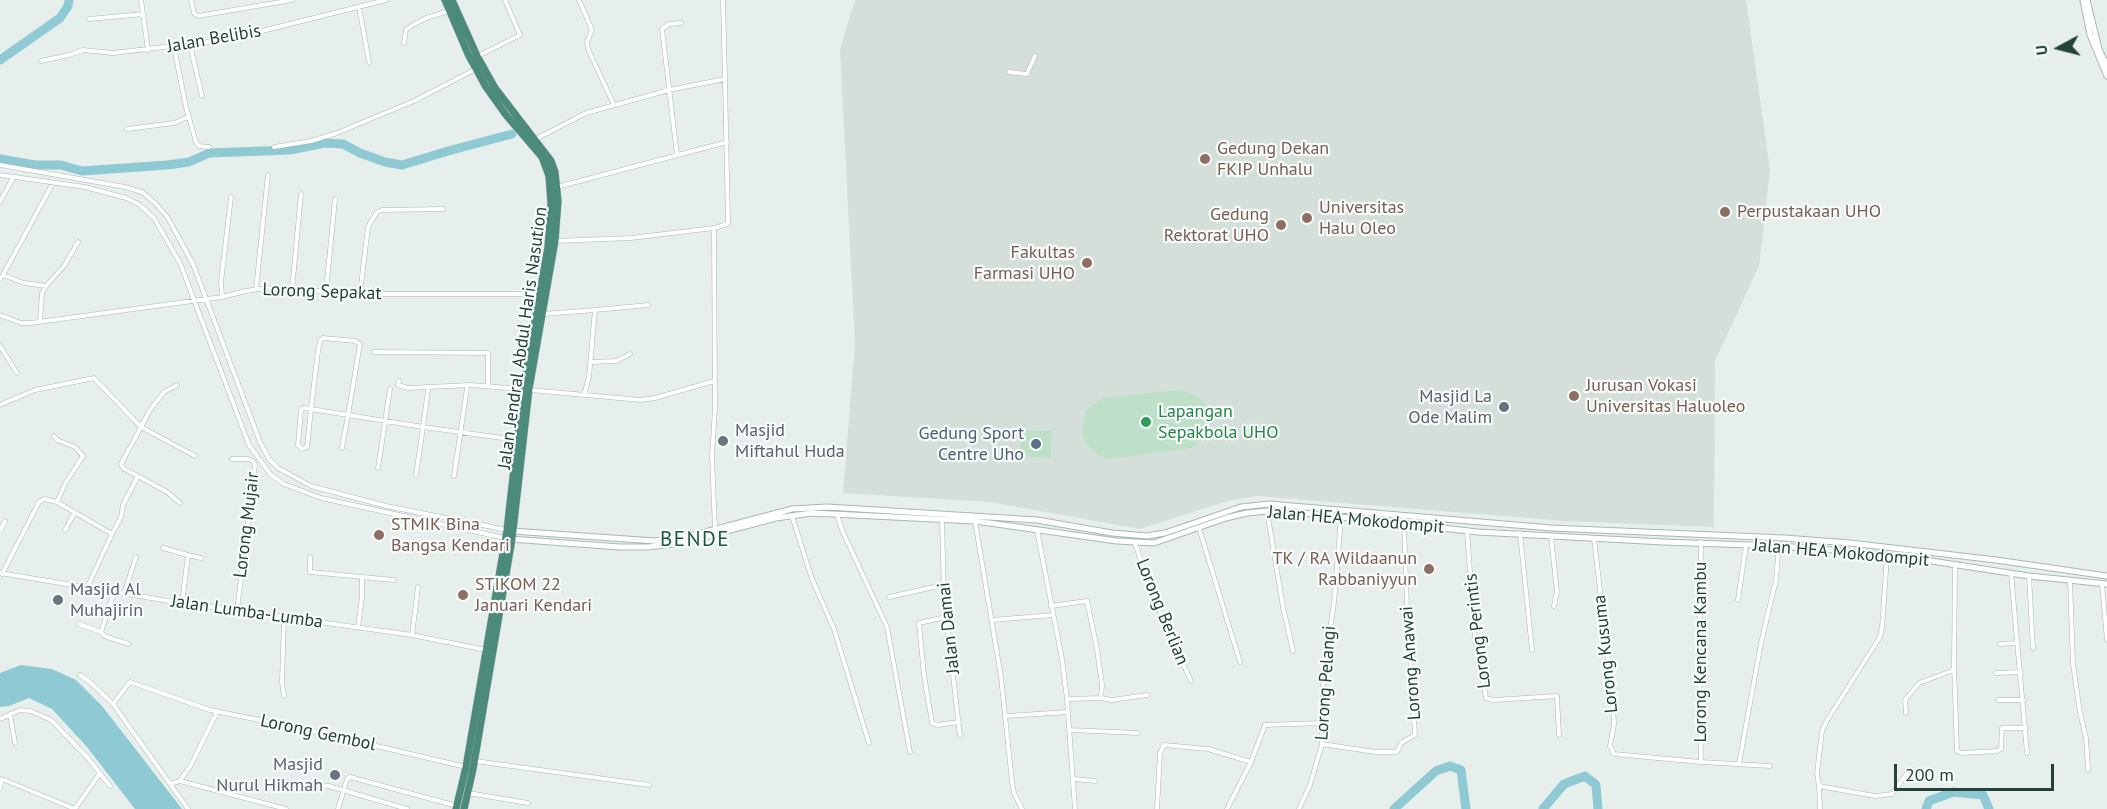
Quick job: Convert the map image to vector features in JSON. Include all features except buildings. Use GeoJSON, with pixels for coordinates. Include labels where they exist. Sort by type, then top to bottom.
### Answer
{"type":"FeatureCollection","features":[{"type":"Feature","properties":{"kind":"highway","name":"Jalan Jendral Abdul Haris Nasution"},"geometry":{"type":"LineString","coordinates":[[445,0],[448,11],[502,99],[533,141],[545,164],[551,188],[548,266],[543,314],[526,389]]}},
{"type":"Feature","properties":{"kind":"highway","name":"Jalan Jendral Abdul Haris Nasution"},"geometry":{"type":"LineString","coordinates":[[452,0],[459,27],[476,69],[497,104],[551,161],[557,187],[558,216],[555,242],[540,294],[509,535]]}},
{"type":"Feature","properties":{"kind":"highway","name":"Jalan Jendral Abdul Haris Nasution"},"geometry":{"type":"LineString","coordinates":[[509,535],[517,440],[525,400]]}},
{"type":"Feature","properties":{"kind":"highway"},"geometry":{"type":"LineString","coordinates":[[460,808],[467,792],[509,535]]}},
{"type":"Feature","properties":{"kind":"highway"},"geometry":{"type":"LineString","coordinates":[[460,808],[471,766]]}},
{"type":"Feature","properties":{"kind":"street"},"geometry":{"type":"LineString","coordinates":[[141,0],[148,50]]}},
{"type":"Feature","properties":{"kind":"street"},"geometry":{"type":"LineString","coordinates":[[191,0],[194,13],[198,16],[292,0]]}},
{"type":"Feature","properties":{"kind":"street","name":"Jalan Belibis"},"geometry":{"type":"LineString","coordinates":[[41,61],[69,56],[83,50],[109,53],[189,45],[258,32],[386,0]]}},
{"type":"Feature","properties":{"kind":"street"},"geometry":{"type":"LineString","coordinates":[[477,56],[520,35],[505,0]]}},
{"type":"Feature","properties":{"kind":"street"},"geometry":{"type":"LineString","coordinates":[[579,0],[592,30],[587,42],[588,48],[614,105]]}},
{"type":"Feature","properties":{"kind":"street"},"geometry":{"type":"LineString","coordinates":[[555,242],[631,238],[714,228],[729,222],[723,0]]}},
{"type":"Feature","properties":{"kind":"street"},"geometry":{"type":"LineString","coordinates":[[2085,0],[2106,62]]}},
{"type":"Feature","properties":{"kind":"street"},"geometry":{"type":"LineString","coordinates":[[2085,0],[2093,45],[2107,76]]}},
{"type":"Feature","properties":{"kind":"street"},"geometry":{"type":"LineString","coordinates":[[359,7],[369,62]]}},
{"type":"Feature","properties":{"kind":"street"},"geometry":{"type":"LineString","coordinates":[[404,43],[406,30],[411,26],[448,11]]}},
{"type":"Feature","properties":{"kind":"street"},"geometry":{"type":"LineString","coordinates":[[89,19],[144,14]]}},
{"type":"Feature","properties":{"kind":"street"},"geometry":{"type":"LineString","coordinates":[[677,155],[662,30],[669,24],[681,23]]}},
{"type":"Feature","properties":{"kind":"street"},"geometry":{"type":"LineString","coordinates":[[189,45],[202,96]]}},
{"type":"Feature","properties":{"kind":"street"},"geometry":{"type":"LineString","coordinates":[[174,47],[188,117],[196,142],[199,146],[209,147]]}},
{"type":"Feature","properties":{"kind":"street"},"geometry":{"type":"LineString","coordinates":[[1009,72],[1027,74],[1035,56]]}},
{"type":"Feature","properties":{"kind":"street"},"geometry":{"type":"LineString","coordinates":[[274,147],[311,141],[337,133],[414,101],[476,69]]}},
{"type":"Feature","properties":{"kind":"street"},"geometry":{"type":"LineString","coordinates":[[533,141],[586,113],[669,90],[725,79]]}},
{"type":"Feature","properties":{"kind":"street"},"geometry":{"type":"LineString","coordinates":[[127,129],[174,123],[188,117]]}},
{"type":"Feature","properties":{"kind":"street"},"geometry":{"type":"LineString","coordinates":[[557,187],[727,142]]}},
{"type":"Feature","properties":{"kind":"street"},"geometry":{"type":"LineString","coordinates":[[0,165],[118,185],[142,192],[155,203],[168,218],[193,264],[260,442],[269,459],[278,468],[311,486],[509,535]]}},
{"type":"Feature","properties":{"kind":"street"},"geometry":{"type":"LineString","coordinates":[[0,175],[85,187],[126,198],[140,205],[154,218],[170,243],[195,301],[249,445],[272,475],[284,484],[321,498],[509,535]]}},
{"type":"Feature","properties":{"kind":"street"},"geometry":{"type":"LineString","coordinates":[[256,289],[268,175]]}},
{"type":"Feature","properties":{"kind":"street"},"geometry":{"type":"LineString","coordinates":[[0,202],[13,178]]}},
{"type":"Feature","properties":{"kind":"street"},"geometry":{"type":"LineString","coordinates":[[46,286],[1,277],[53,183]]}},
{"type":"Feature","properties":{"kind":"street"},"geometry":{"type":"LineString","coordinates":[[292,290],[301,195]]}},
{"type":"Feature","properties":{"kind":"street"},"geometry":{"type":"LineString","coordinates":[[222,297],[221,282],[231,197]]}},
{"type":"Feature","properties":{"kind":"street"},"geometry":{"type":"LineString","coordinates":[[326,292],[335,199]]}},
{"type":"Feature","properties":{"kind":"street"},"geometry":{"type":"LineString","coordinates":[[360,293],[368,227],[377,212],[442,209]]}},
{"type":"Feature","properties":{"kind":"street"},"geometry":{"type":"LineString","coordinates":[[714,228],[715,409],[712,456],[714,529]]}},
{"type":"Feature","properties":{"kind":"street"},"geometry":{"type":"LineString","coordinates":[[40,322],[40,301],[46,286],[64,266],[78,242]]}},
{"type":"Feature","properties":{"kind":"street","name":"Lorong Sepakat"},"geometry":{"type":"LineString","coordinates":[[0,315],[21,322],[40,322],[222,297],[256,289],[360,293],[540,294]]}},
{"type":"Feature","properties":{"kind":"street"},"geometry":{"type":"LineString","coordinates":[[543,314],[648,305]]}},
{"type":"Feature","properties":{"kind":"street"},"geometry":{"type":"LineString","coordinates":[[584,395],[591,362],[595,310]]}},
{"type":"Feature","properties":{"kind":"street"},"geometry":{"type":"LineString","coordinates":[[342,448],[348,415],[359,351],[359,342],[323,338],[321,339],[311,409],[307,448],[302,449],[298,446],[301,410],[304,408],[311,409],[348,415],[385,422],[517,440]]}},
{"type":"Feature","properties":{"kind":"street"},"geometry":{"type":"LineString","coordinates":[[0,346],[17,373]]}},
{"type":"Feature","properties":{"kind":"street"},"geometry":{"type":"LineString","coordinates":[[374,352],[488,353],[488,385]]}},
{"type":"Feature","properties":{"kind":"street"},"geometry":{"type":"LineString","coordinates":[[591,362],[615,361],[630,354]]}},
{"type":"Feature","properties":{"kind":"street"},"geometry":{"type":"LineString","coordinates":[[0,405],[35,390],[94,378],[141,427],[195,456]]}},
{"type":"Feature","properties":{"kind":"street"},"geometry":{"type":"LineString","coordinates":[[399,381],[398,385],[408,388],[488,385],[646,400],[714,381]]}},
{"type":"Feature","properties":{"kind":"street"},"geometry":{"type":"LineString","coordinates":[[177,386],[164,392],[141,427],[121,464],[124,469],[167,492],[180,503]]}},
{"type":"Feature","properties":{"kind":"street"},"geometry":{"type":"LineString","coordinates":[[454,476],[467,388]]}},
{"type":"Feature","properties":{"kind":"street"},"geometry":{"type":"LineString","coordinates":[[378,468],[390,389]]}},
{"type":"Feature","properties":{"kind":"street"},"geometry":{"type":"LineString","coordinates":[[416,475],[428,390]]}},
{"type":"Feature","properties":{"kind":"street"},"geometry":{"type":"LineString","coordinates":[[54,436],[57,440],[75,447],[83,456],[66,482],[57,502]]}},
{"type":"Feature","properties":{"kind":"street","name":"Lorong Mujair"},"geometry":{"type":"LineString","coordinates":[[232,459],[252,460],[255,465],[237,610]]}},
{"type":"Feature","properties":{"kind":"street"},"geometry":{"type":"LineString","coordinates":[[87,588],[138,476]]}},
{"type":"Feature","properties":{"kind":"street"},"geometry":{"type":"LineString","coordinates":[[1,573],[39,502],[44,499],[57,502],[112,534]]}},
{"type":"Feature","properties":{"kind":"street","name":"Jalan HEA Mokodompit"},"geometry":{"type":"LineString","coordinates":[[509,535],[634,543],[681,543],[792,516],[812,513],[869,512],[1035,520],[1137,536],[1165,533],[1251,504],[1291,505],[1628,532],[1780,537],[1912,550],[2107,576]]}},
{"type":"Feature","properties":{"kind":"street","name":"Jalan HEA Mokodompit"},"geometry":{"type":"LineString","coordinates":[[634,543],[673,539],[792,509],[827,507],[942,520],[975,521],[1135,543],[1154,543],[1226,518],[1267,511],[1467,531],[1779,546],[1912,558],[2029,576],[2104,584]]}},
{"type":"Feature","properties":{"kind":"street"},"geometry":{"type":"LineString","coordinates":[[1326,516],[1328,508]]}},
{"type":"Feature","properties":{"kind":"street"},"geometry":{"type":"LineString","coordinates":[[1267,511],[1293,651]]}},
{"type":"Feature","properties":{"kind":"street"},"geometry":{"type":"LineString","coordinates":[[65,530],[75,512]]}},
{"type":"Feature","properties":{"kind":"street"},"geometry":{"type":"LineString","coordinates":[[837,513],[842,530],[887,627],[910,752]]}},
{"type":"Feature","properties":{"kind":"street"},"geometry":{"type":"LineString","coordinates":[[792,516],[817,592],[834,629],[869,743]]}},
{"type":"Feature","properties":{"kind":"street","name":"Lorong Pelangi"},"geometry":{"type":"LineString","coordinates":[[1299,809],[1310,785],[1322,744],[1323,680],[1334,602],[1341,518]]}},
{"type":"Feature","properties":{"kind":"street"},"geometry":{"type":"LineString","coordinates":[[1446,528],[1447,519]]}},
{"type":"Feature","properties":{"kind":"street","name":"Jalan Damai"},"geometry":{"type":"LineString","coordinates":[[942,520],[943,585],[960,736]]}},
{"type":"Feature","properties":{"kind":"street"},"geometry":{"type":"LineString","coordinates":[[1035,520],[1062,659],[1075,809]]}},
{"type":"Feature","properties":{"kind":"street"},"geometry":{"type":"LineString","coordinates":[[0,531],[5,521]]}},
{"type":"Feature","properties":{"kind":"street"},"geometry":{"type":"LineString","coordinates":[[975,521],[1006,716],[1012,782],[1014,793],[1022,809]]}},
{"type":"Feature","properties":{"kind":"street"},"geometry":{"type":"LineString","coordinates":[[1196,521],[1240,662]]}},
{"type":"Feature","properties":{"kind":"street","name":"Lorong Anawai"},"geometry":{"type":"LineString","coordinates":[[1322,744],[1375,752],[1395,752],[1401,743],[1415,735],[1404,525]]}},
{"type":"Feature","properties":{"kind":"street","name":"Lorong Perintis"},"geometry":{"type":"LineString","coordinates":[[1467,531],[1475,639],[1486,698],[1493,700],[1555,696],[1558,699],[1559,735]]}},
{"type":"Feature","properties":{"kind":"street"},"geometry":{"type":"LineString","coordinates":[[1628,532],[1628,540]]}},
{"type":"Feature","properties":{"kind":"street"},"geometry":{"type":"LineString","coordinates":[[1520,533],[1533,650]]}},
{"type":"Feature","properties":{"kind":"street"},"geometry":{"type":"LineString","coordinates":[[1551,535],[1557,592],[1554,606]]}},
{"type":"Feature","properties":{"kind":"street","name":"Lorong Kusuma"},"geometry":{"type":"LineString","coordinates":[[1594,537],[1613,703],[1611,750],[1617,755],[1701,762]]}},
{"type":"Feature","properties":{"kind":"street"},"geometry":{"type":"LineString","coordinates":[[1739,764],[1758,655],[1776,580],[1780,537]]}},
{"type":"Feature","properties":{"kind":"street","name":"Lorong Kencana Kambu"},"geometry":{"type":"LineString","coordinates":[[1701,542],[1699,666],[1701,762]]}},
{"type":"Feature","properties":{"kind":"street","name":"Lorong Berlian"},"geometry":{"type":"LineString","coordinates":[[1135,543],[1150,589],[1191,681]]}},
{"type":"Feature","properties":{"kind":"street"},"geometry":{"type":"LineString","coordinates":[[1738,600],[1746,544]]}},
{"type":"Feature","properties":{"kind":"street"},"geometry":{"type":"LineString","coordinates":[[163,548],[201,558]]}},
{"type":"Feature","properties":{"kind":"street"},"geometry":{"type":"LineString","coordinates":[[1912,550],[1912,558]]}},
{"type":"Feature","properties":{"kind":"street"},"geometry":{"type":"LineString","coordinates":[[182,603],[188,555]]}},
{"type":"Feature","properties":{"kind":"street"},"geometry":{"type":"LineString","coordinates":[[1820,809],[1818,755],[1822,731],[1880,637],[1887,556]]}},
{"type":"Feature","properties":{"kind":"street"},"geometry":{"type":"LineString","coordinates":[[124,594],[136,557]]}},
{"type":"Feature","properties":{"kind":"street"},"geometry":{"type":"LineString","coordinates":[[310,557],[310,572],[394,580]]}},
{"type":"Feature","properties":{"kind":"street"},"geometry":{"type":"LineString","coordinates":[[1965,566],[1966,557]]}},
{"type":"Feature","properties":{"kind":"street"},"geometry":{"type":"LineString","coordinates":[[1955,564],[1954,670],[1957,751],[1962,753],[1997,751],[2001,749],[2002,728],[2026,728]]}},
{"type":"Feature","properties":{"kind":"street","name":"Jalan Lumba-Lumba"},"geometry":{"type":"LineString","coordinates":[[1,573],[182,603],[412,635],[490,650]]}},
{"type":"Feature","properties":{"kind":"street"},"geometry":{"type":"LineString","coordinates":[[2011,573],[2027,753]]}},
{"type":"Feature","properties":{"kind":"street"},"geometry":{"type":"LineString","coordinates":[[2029,576],[2033,648]]}},
{"type":"Feature","properties":{"kind":"street"},"geometry":{"type":"LineString","coordinates":[[358,627],[362,577]]}},
{"type":"Feature","properties":{"kind":"street"},"geometry":{"type":"LineString","coordinates":[[2070,581],[2073,664],[2079,713],[2086,738],[2088,770]]}},
{"type":"Feature","properties":{"kind":"street"},"geometry":{"type":"LineString","coordinates":[[2104,584],[2107,640]]}},
{"type":"Feature","properties":{"kind":"street"},"geometry":{"type":"LineString","coordinates":[[889,597],[943,585]]}},
{"type":"Feature","properties":{"kind":"street"},"geometry":{"type":"LineString","coordinates":[[412,635],[418,587]]}},
{"type":"Feature","properties":{"kind":"street"},"geometry":{"type":"LineString","coordinates":[[101,632],[114,592]]}},
{"type":"Feature","properties":{"kind":"street"},"geometry":{"type":"LineString","coordinates":[[1051,606],[1087,601],[1102,685],[1101,698]]}},
{"type":"Feature","properties":{"kind":"street"},"geometry":{"type":"LineString","coordinates":[[992,620],[1053,615]]}},
{"type":"Feature","properties":{"kind":"street"},"geometry":{"type":"LineString","coordinates":[[284,617],[282,682],[284,696]]}},
{"type":"Feature","properties":{"kind":"street"},"geometry":{"type":"LineString","coordinates":[[946,617],[919,623],[923,664],[932,723],[938,725],[959,722]]}},
{"type":"Feature","properties":{"kind":"street"},"geometry":{"type":"LineString","coordinates":[[79,624],[101,632],[104,636],[129,644]]}},
{"type":"Feature","properties":{"kind":"street"},"geometry":{"type":"LineString","coordinates":[[2000,644],[2018,643]]}},
{"type":"Feature","properties":{"kind":"street"},"geometry":{"type":"LineString","coordinates":[[1905,713],[1905,700],[1919,683],[1954,670]]}},
{"type":"Feature","properties":{"kind":"street"},"geometry":{"type":"LineString","coordinates":[[1996,673],[2021,672]]}},
{"type":"Feature","properties":{"kind":"street"},"geometry":{"type":"LineString","coordinates":[[80,675],[113,704],[188,809]]}},
{"type":"Feature","properties":{"kind":"street","name":"Lorong Gembol"},"geometry":{"type":"LineString","coordinates":[[113,704],[130,682],[217,712],[471,766],[649,784]]}},
{"type":"Feature","properties":{"kind":"street"},"geometry":{"type":"LineString","coordinates":[[1067,699],[1112,700],[1147,695]]}},
{"type":"Feature","properties":{"kind":"street"},"geometry":{"type":"LineString","coordinates":[[1998,700],[2024,700]]}},
{"type":"Feature","properties":{"kind":"street"},"geometry":{"type":"LineString","coordinates":[[0,719],[20,710],[31,711],[51,720],[87,757],[110,786]]}},
{"type":"Feature","properties":{"kind":"street"},"geometry":{"type":"LineString","coordinates":[[180,781],[191,765],[217,712]]}},
{"type":"Feature","properties":{"kind":"street"},"geometry":{"type":"LineString","coordinates":[[1006,716],[1068,712]]}},
{"type":"Feature","properties":{"kind":"street"},"geometry":{"type":"LineString","coordinates":[[10,714],[15,742]]}},
{"type":"Feature","properties":{"kind":"street"},"geometry":{"type":"LineString","coordinates":[[1227,809],[1251,762],[1265,725],[1323,723]]}},
{"type":"Feature","properties":{"kind":"street"},"geometry":{"type":"LineString","coordinates":[[1069,730],[1138,733]]}},
{"type":"Feature","properties":{"kind":"street"},"geometry":{"type":"LineString","coordinates":[[1157,809],[1160,753],[1164,745],[1208,748],[1251,762]]}},
{"type":"Feature","properties":{"kind":"street"},"geometry":{"type":"LineString","coordinates":[[1701,762],[1770,766]]}},
{"type":"Feature","properties":{"kind":"street"},"geometry":{"type":"LineString","coordinates":[[1819,786],[1869,795],[1889,795],[1896,791],[1908,772]]}},
{"type":"Feature","properties":{"kind":"street"},"geometry":{"type":"LineString","coordinates":[[0,789],[1,778],[75,809],[100,773]]}},
{"type":"Feature","properties":{"kind":"street"},"geometry":{"type":"LineString","coordinates":[[338,809],[347,779],[350,777],[460,808]]}},
{"type":"Feature","properties":{"kind":"street"},"geometry":{"type":"LineString","coordinates":[[1074,779],[1095,781]]}},
{"type":"Feature","properties":{"kind":"street"},"geometry":{"type":"LineString","coordinates":[[282,780],[309,789],[316,785],[344,790],[396,808],[407,809]]}},
{"type":"Feature","properties":{"kind":"street"},"geometry":{"type":"LineString","coordinates":[[170,784],[180,781],[286,809]]}},
{"type":"Feature","properties":{"kind":"street"},"geometry":{"type":"LineString","coordinates":[[467,792],[528,803]]}},
{"type":"Feature","properties":{"kind":"shaded area","name":"Universitas Halu Oleo"},"geometry":{"type":"Polygon","coordinates":[[[855,0],[1746,0],[1770,170],[1759,266],[1715,361],[1714,527],[1565,521],[1256,496],[1227,501],[1140,529],[990,502],[843,493],[855,344],[840,49],[855,0]]]}},
{"type":"Feature","properties":{"kind":"green space","name":"Lapangan Sepakbola UHO"},"geometry":{"type":"Polygon","coordinates":[[[1179,390],[1204,401],[1208,414],[1205,435],[1192,448],[1109,459],[1098,455],[1084,439],[1082,431],[1086,410],[1103,398],[1179,390]]]}},
{"type":"Feature","properties":{"kind":"green space","name":"Gedung Sport Centre Uho"},"geometry":{"type":"Polygon","coordinates":[[[1021,430],[1052,431],[1051,458],[1020,457],[1021,430]]]}},
{"type":"Feature","properties":{"kind":"water"},"geometry":{"type":"Polygon","coordinates":[[[21,665],[52,669],[76,680],[102,706],[182,809],[135,809],[87,747],[52,709],[29,698],[0,707],[0,673],[21,665]]]}},
{"type":"Feature","properties":{"kind":"waterway"},"geometry":{"type":"LineString","coordinates":[[0,60],[60,18],[69,0]]}},
{"type":"Feature","properties":{"kind":"waterway"},"geometry":{"type":"LineString","coordinates":[[0,159],[35,165],[61,165],[82,171],[167,165],[189,162],[209,153],[290,150],[325,143],[343,144],[385,162],[402,165],[512,134]]}},
{"type":"Feature","properties":{"kind":"waterway"},"geometry":{"type":"LineString","coordinates":[[1394,809],[1436,771],[1450,766],[1461,770],[1466,809]]}},
{"type":"Feature","properties":{"kind":"waterway"},"geometry":{"type":"LineString","coordinates":[[1543,809],[1564,784],[1585,776],[1596,785],[1598,809]]}},
{"type":"Feature","properties":{"kind":"waterway"},"geometry":{"type":"LineString","coordinates":[[1926,809],[1929,801],[1953,792],[1983,795],[1989,809]]}},
{"type":"Feature","properties":{"kind":"place","name":"Gedung Dekan FKIP Unhalu"},"geometry":{"type":"Point","coordinates":[1205,159]}},
{"type":"Feature","properties":{"kind":"place","name":"Perpustakaan UHO"},"geometry":{"type":"Point","coordinates":[1725,212]}},
{"type":"Feature","properties":{"kind":"place","name":"Universitas Halu Oleo"},"geometry":{"type":"Point","coordinates":[1307,218]}},
{"type":"Feature","properties":{"kind":"place","name":"Gedung Rektorat UHO"},"geometry":{"type":"Point","coordinates":[1281,225]}},
{"type":"Feature","properties":{"kind":"place","name":"Fakultas Farmasi UHO"},"geometry":{"type":"Point","coordinates":[1087,263]}},
{"type":"Feature","properties":{"kind":"place","name":"Jurusan Vokasi Universitas Haluoleo"},"geometry":{"type":"Point","coordinates":[1574,396]}},
{"type":"Feature","properties":{"kind":"place","name":"Masjid La Ode Malim"},"geometry":{"type":"Point","coordinates":[1504,407]}},
{"type":"Feature","properties":{"kind":"place","name":"Lapangan Sepakbola UHO"},"geometry":{"type":"Point","coordinates":[1146,422]}},
{"type":"Feature","properties":{"kind":"place","name":"Masjid Miftahul Huda"},"geometry":{"type":"Point","coordinates":[723,441]}},
{"type":"Feature","properties":{"kind":"place","name":"Gedung Sport Centre Uho"},"geometry":{"type":"Point","coordinates":[1036,444]}},
{"type":"Feature","properties":{"kind":"place","name":"STMIK Bina Bangsa Kendari"},"geometry":{"type":"Point","coordinates":[379,535]}},
{"type":"Feature","properties":{"kind":"place","name":"TK / RA Wildaanun Rabbaniyyun"},"geometry":{"type":"Point","coordinates":[1429,569]}},
{"type":"Feature","properties":{"kind":"place","name":"STIKOM 22 Januari Kendari"},"geometry":{"type":"Point","coordinates":[463,595]}},
{"type":"Feature","properties":{"kind":"place","name":"Masjid Al Muhajirin"},"geometry":{"type":"Point","coordinates":[58,600]}},
{"type":"Feature","properties":{"kind":"place","name":"Masjid Nurul Hikmah"},"geometry":{"type":"Point","coordinates":[335,775]}},
{"type":"Feature","properties":{"kind":"district","name":"BENDE"},"geometry":{"type":"Point","coordinates":[695,540]}}]}
